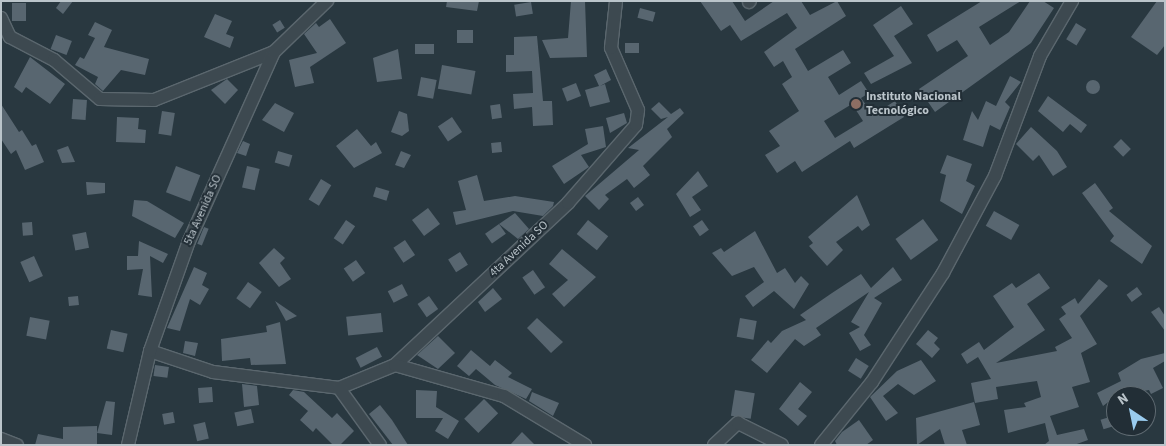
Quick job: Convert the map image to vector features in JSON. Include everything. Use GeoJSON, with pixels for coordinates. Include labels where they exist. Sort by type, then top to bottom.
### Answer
{"type":"FeatureCollection","features":[{"type":"Feature","properties":{"kind":"street","name":"5ta Avenida SO"},"geometry":{"type":"LineString","coordinates":[[128,445],[150,351],[188,241],[274,52],[311,7],[327,1]]}},
{"type":"Feature","properties":{"kind":"street","name":"4ta Avenida SO"},"geometry":{"type":"LineString","coordinates":[[339,388],[395,365],[568,203],[636,125],[638,110],[611,48],[616,1]]}},
{"type":"Feature","properties":{"kind":"street"},"geometry":{"type":"LineString","coordinates":[[819,444],[872,382],[943,273],[995,176],[1040,56],[1072,1]]}},
{"type":"Feature","properties":{"kind":"street"},"geometry":{"type":"LineString","coordinates":[[1,18],[10,36],[54,60],[100,99],[154,100],[274,52]]}},
{"type":"Feature","properties":{"kind":"street"},"geometry":{"type":"LineString","coordinates":[[150,351],[213,372],[339,388],[380,445]]}},
{"type":"Feature","properties":{"kind":"street"},"geometry":{"type":"LineString","coordinates":[[395,365],[504,396],[585,445]]}},
{"type":"Feature","properties":{"kind":"street"},"geometry":{"type":"LineString","coordinates":[[714,445],[738,423],[782,445]]}},
{"type":"Feature","properties":{"kind":"street"},"geometry":{"type":"LineString","coordinates":[[1,439],[17,445]]}},
{"type":"Feature","properties":{"kind":"building"},"geometry":{"type":"Polygon","coordinates":[[[61,1],[73,1],[63,14],[56,8],[61,1]]]}},
{"type":"Feature","properties":{"kind":"building"},"geometry":{"type":"Polygon","coordinates":[[[447,1],[479,1],[477,11],[446,7],[447,1]]]}},
{"type":"Feature","properties":{"kind":"building"},"geometry":{"type":"Polygon","coordinates":[[[571,1],[585,1],[587,57],[550,58],[542,40],[568,38],[571,1]]]}},
{"type":"Feature","properties":{"kind":"building"},"geometry":{"type":"Polygon","coordinates":[[[700,1],[732,1],[745,21],[774,1],[801,1],[810,15],[837,1],[846,16],[795,49],[808,71],[843,50],[851,63],[828,77],[839,95],[861,81],[869,93],[861,98],[873,115],[895,101],[904,117],[854,148],[850,141],[802,172],[795,161],[777,173],[765,155],[780,146],[769,131],[799,111],[782,84],[792,77],[783,61],[774,67],[764,52],[797,28],[787,13],[741,41],[730,25],[721,31],[700,1]],[[852,104],[824,121],[835,138],[863,121],[852,104]]]}},
{"type":"Feature","properties":{"kind":"building"},"geometry":{"type":"Polygon","coordinates":[[[982,1],[1021,1],[979,27],[990,45],[1009,32],[1030,1],[1043,1],[1054,8],[1031,43],[935,112],[919,89],[968,56],[957,40],[937,52],[927,35],[982,1]]]}},
{"type":"Feature","properties":{"kind":"building"},"geometry":{"type":"Polygon","coordinates":[[[1157,1],[1165,1],[1165,45],[1157,55],[1131,37],[1157,1]]]}},
{"type":"Feature","properties":{"kind":"building"},"geometry":{"type":"Polygon","coordinates":[[[531,2],[533,14],[516,17],[514,5],[531,2]]]}},
{"type":"Feature","properties":{"kind":"building"},"geometry":{"type":"Polygon","coordinates":[[[12,3],[26,3],[26,21],[12,21],[12,3]]]}},
{"type":"Feature","properties":{"kind":"building"},"geometry":{"type":"Polygon","coordinates":[[[901,6],[913,24],[894,36],[912,63],[871,84],[864,73],[894,56],[873,25],[901,6]]]}},
{"type":"Feature","properties":{"kind":"building"},"geometry":{"type":"Polygon","coordinates":[[[640,8],[655,12],[653,22],[637,18],[640,8]]]}},
{"type":"Feature","properties":{"kind":"building"},"geometry":{"type":"Polygon","coordinates":[[[215,14],[232,21],[226,34],[234,37],[230,48],[204,37],[215,14]]]}},
{"type":"Feature","properties":{"kind":"building"},"geometry":{"type":"Polygon","coordinates":[[[330,19],[346,43],[310,67],[314,83],[295,87],[289,60],[317,53],[304,34],[316,23],[319,27],[330,19]]]}},
{"type":"Feature","properties":{"kind":"building"},"geometry":{"type":"Polygon","coordinates":[[[280,20],[285,28],[277,32],[272,25],[280,20]]]}},
{"type":"Feature","properties":{"kind":"building"},"geometry":{"type":"Polygon","coordinates":[[[95,22],[112,30],[104,47],[149,59],[145,75],[121,70],[103,91],[95,84],[98,77],[75,65],[80,57],[84,59],[95,38],[88,35],[95,22]]]}},
{"type":"Feature","properties":{"kind":"building"},"geometry":{"type":"Polygon","coordinates":[[[1076,23],[1086,29],[1077,45],[1066,39],[1076,23]]]}},
{"type":"Feature","properties":{"kind":"building"},"geometry":{"type":"Polygon","coordinates":[[[457,30],[473,30],[473,43],[457,43],[457,30]]]}},
{"type":"Feature","properties":{"kind":"building"},"geometry":{"type":"Polygon","coordinates":[[[56,35],[72,41],[66,55],[51,49],[56,35]]]}},
{"type":"Feature","properties":{"kind":"building"},"geometry":{"type":"Polygon","coordinates":[[[537,36],[543,101],[552,101],[553,125],[533,126],[532,107],[514,109],[513,94],[533,93],[532,71],[506,72],[506,55],[514,55],[514,37],[537,36]]]}},
{"type":"Feature","properties":{"kind":"building"},"geometry":{"type":"Polygon","coordinates":[[[625,43],[639,43],[639,53],[625,53],[625,43]]]}},
{"type":"Feature","properties":{"kind":"building"},"geometry":{"type":"Polygon","coordinates":[[[415,44],[434,44],[434,54],[415,54],[415,44]]]}},
{"type":"Feature","properties":{"kind":"building"},"geometry":{"type":"Polygon","coordinates":[[[398,49],[402,79],[377,82],[373,58],[398,49]]]}},
{"type":"Feature","properties":{"kind":"building"},"geometry":{"type":"Polygon","coordinates":[[[30,57],[65,84],[50,104],[26,87],[22,93],[14,87],[30,57]]]}},
{"type":"Feature","properties":{"kind":"building"},"geometry":{"type":"Polygon","coordinates":[[[442,65],[475,71],[471,95],[438,89],[442,65]]]}},
{"type":"Feature","properties":{"kind":"building"},"geometry":{"type":"Polygon","coordinates":[[[606,69],[611,80],[600,86],[605,84],[610,102],[590,107],[585,90],[599,86],[594,75],[606,69]]]}},
{"type":"Feature","properties":{"kind":"building"},"geometry":{"type":"Polygon","coordinates":[[[1010,76],[1021,82],[1005,102],[1010,107],[1000,130],[990,125],[983,147],[963,140],[972,111],[978,120],[986,101],[996,106],[1010,76]]]}},
{"type":"Feature","properties":{"kind":"building"},"geometry":{"type":"Polygon","coordinates":[[[421,77],[437,80],[433,99],[417,96],[421,77]]]}},
{"type":"Feature","properties":{"kind":"building"},"geometry":{"type":"Polygon","coordinates":[[[227,79],[238,90],[225,104],[211,90],[227,79]]]}},
{"type":"Feature","properties":{"kind":"building"},"geometry":{"type":"Polygon","coordinates":[[[1090,80],[1096,80],[1100,87],[1096,94],[1090,94],[1086,90],[1086,84],[1090,80]]]}},
{"type":"Feature","properties":{"kind":"building"},"geometry":{"type":"Polygon","coordinates":[[[576,83],[581,96],[567,101],[562,88],[576,83]]]}},
{"type":"Feature","properties":{"kind":"building"},"geometry":{"type":"Polygon","coordinates":[[[1048,96],[1087,125],[1081,133],[1070,124],[1063,132],[1038,111],[1048,96]]]}},
{"type":"Feature","properties":{"kind":"building"},"geometry":{"type":"Polygon","coordinates":[[[73,99],[87,100],[86,120],[72,119],[73,99]]]}},
{"type":"Feature","properties":{"kind":"building"},"geometry":{"type":"Polygon","coordinates":[[[659,102],[671,114],[680,108],[684,113],[667,129],[672,137],[643,166],[650,175],[634,188],[627,179],[605,195],[609,199],[599,210],[585,196],[639,150],[628,148],[668,117],[661,119],[651,109],[659,102]]]}},
{"type":"Feature","properties":{"kind":"building"},"geometry":{"type":"Polygon","coordinates":[[[275,103],[294,113],[284,132],[262,120],[275,103]]]}},
{"type":"Feature","properties":{"kind":"building"},"geometry":{"type":"Polygon","coordinates":[[[1,104],[19,132],[22,130],[32,146],[36,144],[44,162],[25,170],[16,150],[11,154],[1,139],[1,104]]]}},
{"type":"Feature","properties":{"kind":"building"},"geometry":{"type":"Polygon","coordinates":[[[500,104],[502,118],[492,119],[490,105],[500,104]]]}},
{"type":"Feature","properties":{"kind":"building"},"geometry":{"type":"Polygon","coordinates":[[[162,111],[175,113],[171,136],[158,134],[162,111]]]}},
{"type":"Feature","properties":{"kind":"building"},"geometry":{"type":"Polygon","coordinates":[[[399,111],[407,114],[409,131],[402,136],[391,132],[399,111]]]}},
{"type":"Feature","properties":{"kind":"building"},"geometry":{"type":"Polygon","coordinates":[[[624,113],[627,123],[610,133],[606,118],[624,113]]]}},
{"type":"Feature","properties":{"kind":"building"},"geometry":{"type":"Polygon","coordinates":[[[117,117],[139,118],[138,129],[146,130],[145,143],[116,142],[117,117]]]}},
{"type":"Feature","properties":{"kind":"building"},"geometry":{"type":"Polygon","coordinates":[[[452,117],[462,132],[448,141],[438,127],[452,117]]]}},
{"type":"Feature","properties":{"kind":"building"},"geometry":{"type":"Polygon","coordinates":[[[603,126],[606,147],[581,155],[589,167],[564,184],[552,166],[588,144],[585,129],[603,126]]]}},
{"type":"Feature","properties":{"kind":"building"},"geometry":{"type":"Polygon","coordinates":[[[1031,127],[1057,151],[1067,167],[1053,176],[1039,155],[1033,161],[1016,144],[1031,127]]]}},
{"type":"Feature","properties":{"kind":"building"},"geometry":{"type":"Polygon","coordinates":[[[357,129],[371,146],[376,142],[382,153],[354,168],[336,146],[357,129]]]}},
{"type":"Feature","properties":{"kind":"building"},"geometry":{"type":"Polygon","coordinates":[[[1121,139],[1131,149],[1123,157],[1113,147],[1121,139]]]}},
{"type":"Feature","properties":{"kind":"building"},"geometry":{"type":"Polygon","coordinates":[[[243,141],[250,144],[246,156],[237,153],[243,141]]]}},
{"type":"Feature","properties":{"kind":"building"},"geometry":{"type":"Polygon","coordinates":[[[501,142],[502,152],[492,153],[491,143],[501,142]]]}},
{"type":"Feature","properties":{"kind":"building"},"geometry":{"type":"Polygon","coordinates":[[[68,146],[75,162],[62,163],[57,150],[68,146]]]}},
{"type":"Feature","properties":{"kind":"building"},"geometry":{"type":"Polygon","coordinates":[[[278,151],[292,155],[289,167],[275,163],[278,151]]]}},
{"type":"Feature","properties":{"kind":"building"},"geometry":{"type":"Polygon","coordinates":[[[401,151],[411,155],[404,168],[395,165],[401,151]]]}},
{"type":"Feature","properties":{"kind":"building"},"geometry":{"type":"Polygon","coordinates":[[[947,155],[972,164],[966,181],[975,186],[962,214],[940,201],[946,175],[940,173],[947,155]]]}},
{"type":"Feature","properties":{"kind":"building"},"geometry":{"type":"Polygon","coordinates":[[[176,166],[200,175],[190,201],[166,192],[176,166]]]}},
{"type":"Feature","properties":{"kind":"building"},"geometry":{"type":"Polygon","coordinates":[[[247,166],[260,169],[255,190],[242,187],[247,166]]]}},
{"type":"Feature","properties":{"kind":"building"},"geometry":{"type":"Polygon","coordinates":[[[698,171],[708,186],[692,197],[701,210],[690,217],[676,194],[698,171]]]}},
{"type":"Feature","properties":{"kind":"building"},"geometry":{"type":"Polygon","coordinates":[[[477,175],[484,201],[515,196],[554,202],[553,206],[543,216],[513,211],[456,225],[453,212],[466,210],[458,181],[477,175]]]}},
{"type":"Feature","properties":{"kind":"building"},"geometry":{"type":"Polygon","coordinates":[[[321,179],[331,185],[319,206],[309,200],[321,179]]]}},
{"type":"Feature","properties":{"kind":"building"},"geometry":{"type":"Polygon","coordinates":[[[86,182],[105,183],[105,193],[87,195],[86,182]]]}},
{"type":"Feature","properties":{"kind":"building"},"geometry":{"type":"Polygon","coordinates":[[[1095,183],[1113,208],[1109,211],[1152,246],[1142,264],[1110,241],[1114,236],[1082,193],[1095,183]]]}},
{"type":"Feature","properties":{"kind":"building"},"geometry":{"type":"Polygon","coordinates":[[[376,187],[389,191],[386,201],[373,197],[376,187]]]}},
{"type":"Feature","properties":{"kind":"building"},"geometry":{"type":"Polygon","coordinates":[[[857,195],[870,225],[862,231],[858,226],[836,242],[843,250],[827,266],[809,246],[813,243],[808,237],[857,195]]]}},
{"type":"Feature","properties":{"kind":"building"},"geometry":{"type":"Polygon","coordinates":[[[638,197],[644,205],[636,211],[630,203],[638,197]]]}},
{"type":"Feature","properties":{"kind":"building"},"geometry":{"type":"Polygon","coordinates":[[[134,200],[147,201],[184,223],[175,238],[132,216],[134,200]]]}},
{"type":"Feature","properties":{"kind":"building"},"geometry":{"type":"Polygon","coordinates":[[[428,208],[440,224],[424,236],[412,220],[428,208]]]}},
{"type":"Feature","properties":{"kind":"building"},"geometry":{"type":"Polygon","coordinates":[[[994,211],[1019,225],[1011,240],[986,226],[994,211]]]}},
{"type":"Feature","properties":{"kind":"building"},"geometry":{"type":"Polygon","coordinates":[[[515,213],[529,229],[518,239],[499,224],[515,213]]]}},
{"type":"Feature","properties":{"kind":"building"},"geometry":{"type":"Polygon","coordinates":[[[923,219],[938,240],[911,260],[895,239],[923,219]]]}},
{"type":"Feature","properties":{"kind":"building"},"geometry":{"type":"Polygon","coordinates":[[[346,220],[355,226],[343,244],[334,238],[346,220]]]}},
{"type":"Feature","properties":{"kind":"building"},"geometry":{"type":"Polygon","coordinates":[[[588,220],[608,236],[597,250],[577,234],[588,220]]]}},
{"type":"Feature","properties":{"kind":"building"},"geometry":{"type":"Polygon","coordinates":[[[702,220],[709,230],[700,236],[693,226],[702,220]]]}},
{"type":"Feature","properties":{"kind":"building"},"geometry":{"type":"Polygon","coordinates":[[[32,222],[33,235],[23,236],[22,223],[32,222]]]}},
{"type":"Feature","properties":{"kind":"building"},"geometry":{"type":"Polygon","coordinates":[[[499,224],[506,234],[492,244],[485,234],[499,224]]]}},
{"type":"Feature","properties":{"kind":"building"},"geometry":{"type":"Polygon","coordinates":[[[204,227],[209,229],[202,246],[197,244],[204,227]]]}},
{"type":"Feature","properties":{"kind":"building"},"geometry":{"type":"Polygon","coordinates":[[[755,231],[777,273],[785,268],[795,283],[801,276],[809,284],[794,309],[774,291],[753,307],[745,296],[764,282],[754,267],[732,276],[712,253],[721,248],[724,252],[755,231]]]}},
{"type":"Feature","properties":{"kind":"building"},"geometry":{"type":"Polygon","coordinates":[[[86,232],[89,248],[75,250],[72,235],[86,232]]]}},
{"type":"Feature","properties":{"kind":"building"},"geometry":{"type":"Polygon","coordinates":[[[405,240],[415,255],[403,263],[393,248],[405,240]]]}},
{"type":"Feature","properties":{"kind":"building"},"geometry":{"type":"Polygon","coordinates":[[[139,241],[168,254],[163,263],[150,256],[152,297],[138,295],[143,269],[127,270],[127,256],[138,256],[139,241]]]}},
{"type":"Feature","properties":{"kind":"building"},"geometry":{"type":"Polygon","coordinates":[[[274,248],[285,258],[280,263],[291,279],[279,287],[259,263],[274,248]]]}},
{"type":"Feature","properties":{"kind":"building"},"geometry":{"type":"Polygon","coordinates":[[[562,249],[596,277],[564,307],[552,294],[568,280],[549,264],[562,249]]]}},
{"type":"Feature","properties":{"kind":"building"},"geometry":{"type":"Polygon","coordinates":[[[460,252],[468,265],[456,272],[448,259],[460,252]]]}},
{"type":"Feature","properties":{"kind":"building"},"geometry":{"type":"Polygon","coordinates":[[[34,256],[43,276],[29,282],[20,262],[34,256]]]}},
{"type":"Feature","properties":{"kind":"building"},"geometry":{"type":"Polygon","coordinates":[[[356,260],[365,273],[353,282],[344,269],[356,260]]]}},
{"type":"Feature","properties":{"kind":"building"},"geometry":{"type":"Polygon","coordinates":[[[194,267],[207,273],[202,285],[209,289],[200,305],[190,299],[180,331],[167,328],[194,267]]]}},
{"type":"Feature","properties":{"kind":"building"},"geometry":{"type":"Polygon","coordinates":[[[893,267],[902,280],[874,298],[882,303],[864,335],[871,345],[860,351],[849,333],[860,327],[851,322],[869,292],[816,328],[821,335],[804,346],[795,339],[767,373],[751,360],[768,340],[771,343],[782,331],[806,320],[800,315],[861,274],[871,288],[893,267]]]}},
{"type":"Feature","properties":{"kind":"building"},"geometry":{"type":"Polygon","coordinates":[[[533,270],[545,287],[534,295],[522,277],[533,270]]]}},
{"type":"Feature","properties":{"kind":"building"},"geometry":{"type":"Polygon","coordinates":[[[1039,273],[1050,288],[1027,304],[1045,330],[996,363],[1057,351],[1055,347],[1072,338],[1059,319],[1066,314],[1061,307],[1075,298],[1078,304],[1099,279],[1108,286],[1080,316],[1097,344],[1081,353],[1090,382],[1072,387],[1079,407],[1050,416],[1057,435],[1084,429],[1088,440],[1074,445],[1044,445],[1049,441],[1045,423],[1008,433],[1004,410],[1026,407],[1024,403],[1041,397],[1037,381],[996,387],[998,399],[975,403],[971,383],[991,379],[978,357],[967,364],[961,354],[979,342],[984,350],[1014,327],[993,296],[1012,283],[1016,288],[1039,273]]]}},
{"type":"Feature","properties":{"kind":"building"},"geometry":{"type":"Polygon","coordinates":[[[248,282],[262,292],[250,308],[236,298],[248,282]]]}},
{"type":"Feature","properties":{"kind":"building"},"geometry":{"type":"Polygon","coordinates":[[[402,284],[408,296],[394,303],[388,291],[402,284]]]}},
{"type":"Feature","properties":{"kind":"building"},"geometry":{"type":"Polygon","coordinates":[[[1137,287],[1142,294],[1132,302],[1126,295],[1137,287]]]}},
{"type":"Feature","properties":{"kind":"building"},"geometry":{"type":"Polygon","coordinates":[[[493,288],[502,299],[485,312],[478,302],[493,288]]]}},
{"type":"Feature","properties":{"kind":"building"},"geometry":{"type":"Polygon","coordinates":[[[78,296],[79,305],[69,306],[68,297],[78,296]]]}},
{"type":"Feature","properties":{"kind":"building"},"geometry":{"type":"Polygon","coordinates":[[[429,296],[438,309],[427,317],[418,304],[429,296]]]}},
{"type":"Feature","properties":{"kind":"building"},"geometry":{"type":"Polygon","coordinates":[[[275,301],[297,316],[286,321],[275,301]]]}},
{"type":"Feature","properties":{"kind":"building"},"geometry":{"type":"Polygon","coordinates":[[[1159,307],[1165,316],[1165,331],[1151,312],[1159,307]]]}},
{"type":"Feature","properties":{"kind":"building"},"geometry":{"type":"Polygon","coordinates":[[[381,313],[383,332],[348,336],[346,317],[381,313]]]}},
{"type":"Feature","properties":{"kind":"building"},"geometry":{"type":"Polygon","coordinates":[[[30,317],[50,321],[46,339],[26,336],[30,317]]]}},
{"type":"Feature","properties":{"kind":"building"},"geometry":{"type":"Polygon","coordinates":[[[537,318],[563,342],[551,353],[527,328],[537,318]]]}},
{"type":"Feature","properties":{"kind":"building"},"geometry":{"type":"Polygon","coordinates":[[[740,318],[757,321],[753,340],[737,337],[740,318]]]}},
{"type":"Feature","properties":{"kind":"building"},"geometry":{"type":"Polygon","coordinates":[[[280,322],[286,364],[251,365],[250,358],[222,361],[221,339],[267,332],[266,326],[280,322]]]}},
{"type":"Feature","properties":{"kind":"building"},"geometry":{"type":"Polygon","coordinates":[[[111,330],[128,334],[123,352],[107,349],[111,330]]]}},
{"type":"Feature","properties":{"kind":"building"},"geometry":{"type":"Polygon","coordinates":[[[928,330],[938,338],[934,343],[940,349],[932,358],[916,344],[928,330]]]}},
{"type":"Feature","properties":{"kind":"building"},"geometry":{"type":"Polygon","coordinates":[[[438,336],[455,353],[438,369],[417,355],[438,336]]]}},
{"type":"Feature","properties":{"kind":"building"},"geometry":{"type":"Polygon","coordinates":[[[185,341],[198,343],[195,356],[183,353],[185,341]]]}},
{"type":"Feature","properties":{"kind":"building"},"geometry":{"type":"Polygon","coordinates":[[[377,347],[382,357],[361,368],[356,358],[377,347]]]}},
{"type":"Feature","properties":{"kind":"building"},"geometry":{"type":"Polygon","coordinates":[[[471,350],[490,366],[495,360],[512,373],[508,377],[532,389],[526,399],[495,385],[476,369],[469,376],[457,366],[471,350]]]}},
{"type":"Feature","properties":{"kind":"building"},"geometry":{"type":"Polygon","coordinates":[[[1165,353],[1165,361],[1153,368],[1163,388],[1156,392],[1156,386],[1111,386],[1121,381],[1118,373],[1141,359],[1165,353]]]}},
{"type":"Feature","properties":{"kind":"building"},"geometry":{"type":"Polygon","coordinates":[[[856,358],[869,366],[861,379],[848,371],[856,358]]]}},
{"type":"Feature","properties":{"kind":"building"},"geometry":{"type":"Polygon","coordinates":[[[921,360],[936,381],[914,395],[898,384],[883,396],[898,413],[886,421],[870,397],[897,371],[921,360]]]}},
{"type":"Feature","properties":{"kind":"building"},"geometry":{"type":"Polygon","coordinates":[[[155,365],[169,367],[167,378],[153,376],[155,365]]]}},
{"type":"Feature","properties":{"kind":"building"},"geometry":{"type":"Polygon","coordinates":[[[800,382],[812,392],[798,409],[807,416],[798,426],[779,409],[800,382]]]}},
{"type":"Feature","properties":{"kind":"building"},"geometry":{"type":"Polygon","coordinates":[[[242,384],[257,386],[259,405],[244,407],[242,384]]]}},
{"type":"Feature","properties":{"kind":"building"},"geometry":{"type":"Polygon","coordinates":[[[212,387],[213,402],[199,403],[198,388],[212,387]]]}},
{"type":"Feature","properties":{"kind":"building"},"geometry":{"type":"Polygon","coordinates":[[[1106,388],[1106,404],[1103,406],[1097,393],[1106,388]]]}},
{"type":"Feature","properties":{"kind":"building"},"geometry":{"type":"Polygon","coordinates":[[[293,390],[304,392],[332,418],[337,413],[354,431],[340,445],[333,445],[316,428],[313,432],[300,420],[308,411],[289,395],[293,390]]]}},
{"type":"Feature","properties":{"kind":"building"},"geometry":{"type":"Polygon","coordinates":[[[416,390],[437,391],[436,407],[459,421],[448,439],[435,431],[443,418],[416,418],[416,390]]]}},
{"type":"Feature","properties":{"kind":"building"},"geometry":{"type":"Polygon","coordinates":[[[735,390],[755,393],[751,419],[731,416],[735,390]]]}},
{"type":"Feature","properties":{"kind":"building"},"geometry":{"type":"Polygon","coordinates":[[[532,392],[559,403],[553,416],[529,401],[532,392]]]}},
{"type":"Feature","properties":{"kind":"building"},"geometry":{"type":"Polygon","coordinates":[[[484,399],[498,413],[478,433],[464,419],[484,399]]]}},
{"type":"Feature","properties":{"kind":"building"},"geometry":{"type":"Polygon","coordinates":[[[106,401],[115,402],[112,435],[97,433],[106,401]]]}},
{"type":"Feature","properties":{"kind":"building"},"geometry":{"type":"Polygon","coordinates":[[[974,402],[980,425],[962,430],[967,445],[945,445],[940,429],[917,445],[916,418],[974,402]]]}},
{"type":"Feature","properties":{"kind":"building"},"geometry":{"type":"Polygon","coordinates":[[[380,405],[408,445],[393,445],[369,414],[380,405]]]}},
{"type":"Feature","properties":{"kind":"building"},"geometry":{"type":"Polygon","coordinates":[[[251,409],[254,423],[237,426],[234,413],[251,409]]]}},
{"type":"Feature","properties":{"kind":"building"},"geometry":{"type":"Polygon","coordinates":[[[173,412],[175,423],[164,425],[162,414],[173,412]]]}},
{"type":"Feature","properties":{"kind":"building"},"geometry":{"type":"Polygon","coordinates":[[[1106,418],[1106,429],[1103,429],[1101,420],[1106,418]]]}},
{"type":"Feature","properties":{"kind":"building"},"geometry":{"type":"Polygon","coordinates":[[[859,420],[873,440],[866,445],[837,445],[835,441],[842,432],[859,420]]]}},
{"type":"Feature","properties":{"kind":"building"},"geometry":{"type":"Polygon","coordinates":[[[205,422],[209,439],[197,441],[193,425],[205,422]]]}},
{"type":"Feature","properties":{"kind":"building"},"geometry":{"type":"Polygon","coordinates":[[[97,426],[97,445],[35,445],[38,434],[63,439],[63,427],[97,426]]]}},
{"type":"Feature","properties":{"kind":"building"},"geometry":{"type":"Polygon","coordinates":[[[522,432],[535,445],[510,445],[522,432]]]}},
{"type":"Feature","properties":{"kind":"place","name":"Instituto Nacional Tecnológico"},"geometry":{"type":"Point","coordinates":[856,104]}}]}
